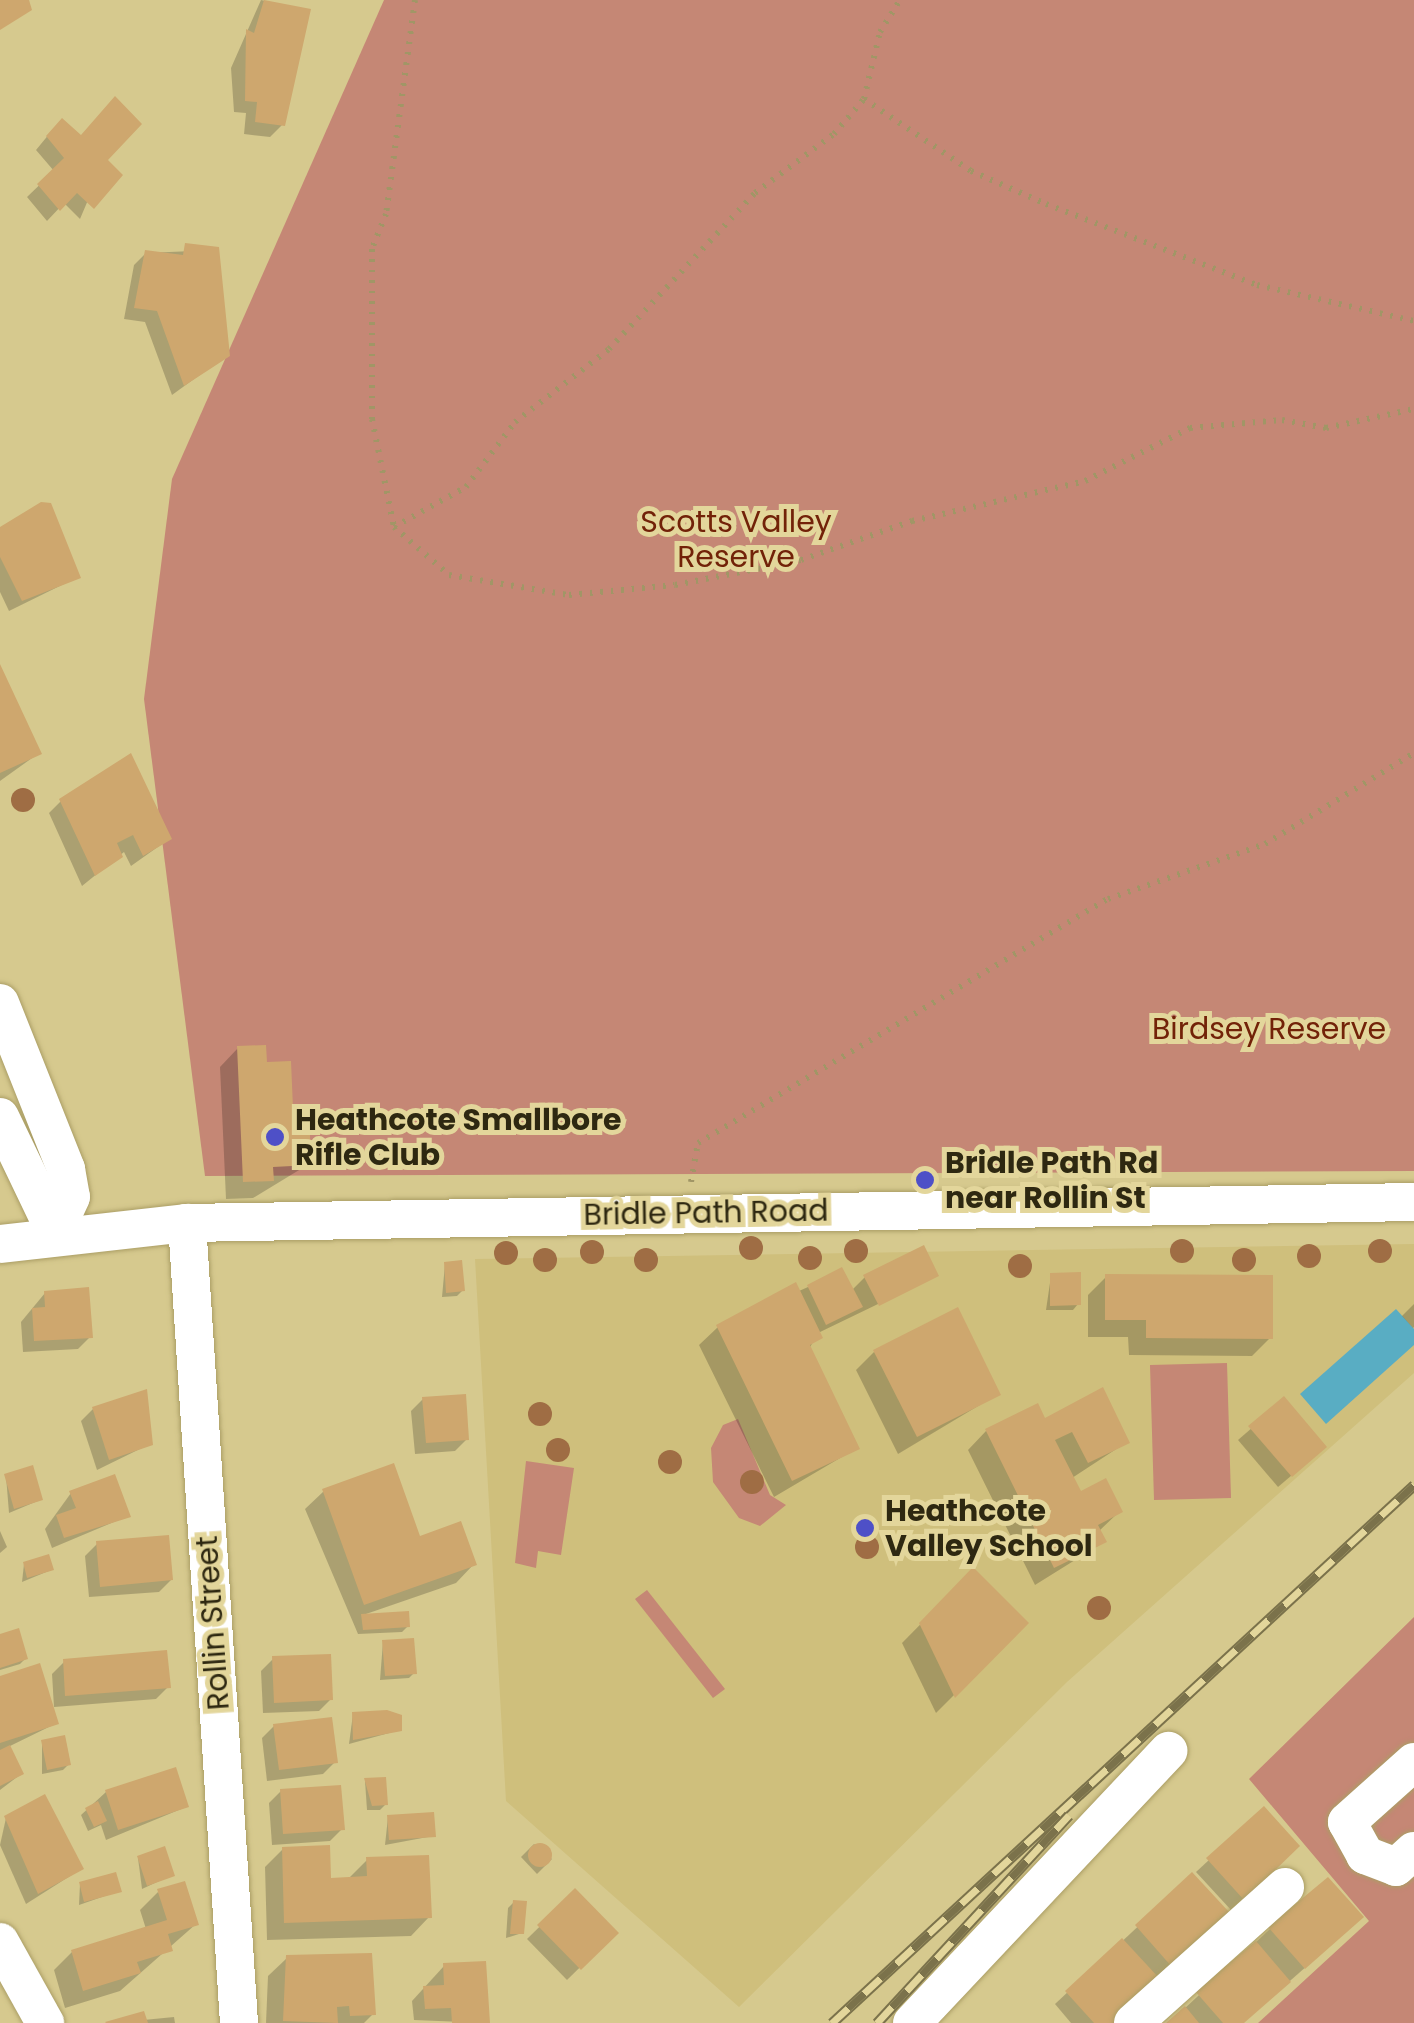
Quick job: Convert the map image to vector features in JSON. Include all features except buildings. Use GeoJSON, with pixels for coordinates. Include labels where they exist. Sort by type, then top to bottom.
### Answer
{"type":"FeatureCollection","features":[{"type":"Feature","properties":{"kind":"street"},"geometry":{"type":"LineString","coordinates":[[0,1003],[71,1197],[55,1232]]}},
{"type":"Feature","properties":{"kind":"street"},"geometry":{"type":"LineString","coordinates":[[0,1106],[36,1093]]}},
{"type":"Feature","properties":{"kind":"street"},"geometry":{"type":"LineString","coordinates":[[0,1118],[55,1232]]}},
{"type":"Feature","properties":{"kind":"street","name":"Bridle Path Road"},"geometry":{"type":"LineString","coordinates":[[0,1244],[55,1232],[187,1223],[1414,1202]]}},
{"type":"Feature","properties":{"kind":"street","name":"Rollin Street"},"geometry":{"type":"LineString","coordinates":[[187,1223],[239,2023]]}},
{"type":"Feature","properties":{"kind":"street"},"geometry":{"type":"LineString","coordinates":[[912,2023],[1168,1751]]}},
{"type":"Feature","properties":{"kind":"street"},"geometry":{"type":"LineString","coordinates":[[1414,1762],[1347,1822],[1365,1855],[1396,1866],[1414,1852]]}},
{"type":"Feature","properties":{"kind":"street"},"geometry":{"type":"LineString","coordinates":[[1133,2023],[1285,1887]]}},
{"type":"Feature","properties":{"kind":"street"},"geometry":{"type":"LineString","coordinates":[[0,1942],[46,2023]]}},
{"type":"Feature","properties":{"kind":"path"},"geometry":{"type":"LineString","coordinates":[[415,0],[368,299],[372,419],[394,527],[449,575],[569,595],[675,585],[801,560],[912,521],[1085,481],[1190,428],[1282,420],[1326,428],[1414,409]]}},
{"type":"Feature","properties":{"kind":"path"},"geometry":{"type":"LineString","coordinates":[[394,527],[466,487],[515,422],[609,349],[711,233],[864,99],[880,32],[900,0]]}},
{"type":"Feature","properties":{"kind":"path"},"geometry":{"type":"LineString","coordinates":[[864,99],[971,171],[1046,204],[1257,285],[1414,321]]}},
{"type":"Feature","properties":{"kind":"path"},"geometry":{"type":"LineString","coordinates":[[693,1193],[689,1160],[698,1143],[1108,900],[1265,844],[1414,752]]}},
{"type":"Feature","properties":{"kind":"shaded area","name":"Heathcote Valley School"},"geometry":{"type":"Polygon","coordinates":[[[1414,1244],[1414,1373],[1067,1682],[739,2007],[506,1801],[475,1259],[1414,1244]]]}},
{"type":"Feature","properties":{"kind":"green space","name":"Scotts Valley Reserve"},"geometry":{"type":"Polygon","coordinates":[[[384,0],[1414,0],[1414,1171],[205,1176],[144,699],[172,479],[384,0]]]}},
{"type":"Feature","properties":{"kind":"green space"},"geometry":{"type":"Polygon","coordinates":[[[1227,1363],[1231,1498],[1154,1500],[1150,1365],[1227,1363]]]}},
{"type":"Feature","properties":{"kind":"green space"},"geometry":{"type":"Polygon","coordinates":[[[738,1419],[770,1495],[786,1505],[760,1526],[739,1518],[713,1482],[711,1448],[723,1425],[738,1419]]]}},
{"type":"Feature","properties":{"kind":"green space"},"geometry":{"type":"Polygon","coordinates":[[[526,1461],[574,1468],[561,1555],[538,1551],[536,1568],[515,1563],[526,1461]]]}},
{"type":"Feature","properties":{"kind":"green space"},"geometry":{"type":"Polygon","coordinates":[[[647,1590],[725,1689],[713,1698],[635,1599],[647,1590]]]}},
{"type":"Feature","properties":{"kind":"green space"},"geometry":{"type":"Polygon","coordinates":[[[1414,1617],[1414,2023],[1258,2023],[1369,1921],[1249,1779],[1414,1617]]]}},
{"type":"Feature","properties":{"kind":"water"},"geometry":{"type":"Polygon","coordinates":[[[1396,1309],[1414,1329],[1414,1345],[1326,1424],[1300,1394],[1396,1309]]]}},
{"type":"Feature","properties":{"kind":"railway"},"geometry":{"type":"LineString","coordinates":[[832,2023],[1414,1485]]}},
{"type":"Feature","properties":{"kind":"railway"},"geometry":{"type":"LineString","coordinates":[[877,2023],[1069,1815]]}},
{"type":"Feature","properties":{"kind":"place","name":"Heathcote Smallbore Rifle Club"},"geometry":{"type":"Point","coordinates":[275,1137]}},
{"type":"Feature","properties":{"kind":"place","name":"Bridle Path Rd near Rollin St"},"geometry":{"type":"Point","coordinates":[925,1180]}},
{"type":"Feature","properties":{"kind":"place","name":"Heathcote Valley School"},"geometry":{"type":"Point","coordinates":[865,1528]}},
{"type":"Feature","properties":{"kind":"park label","name":"Birdsey Reserve"},"geometry":{"type":"Point","coordinates":[1269,1029]}}]}
